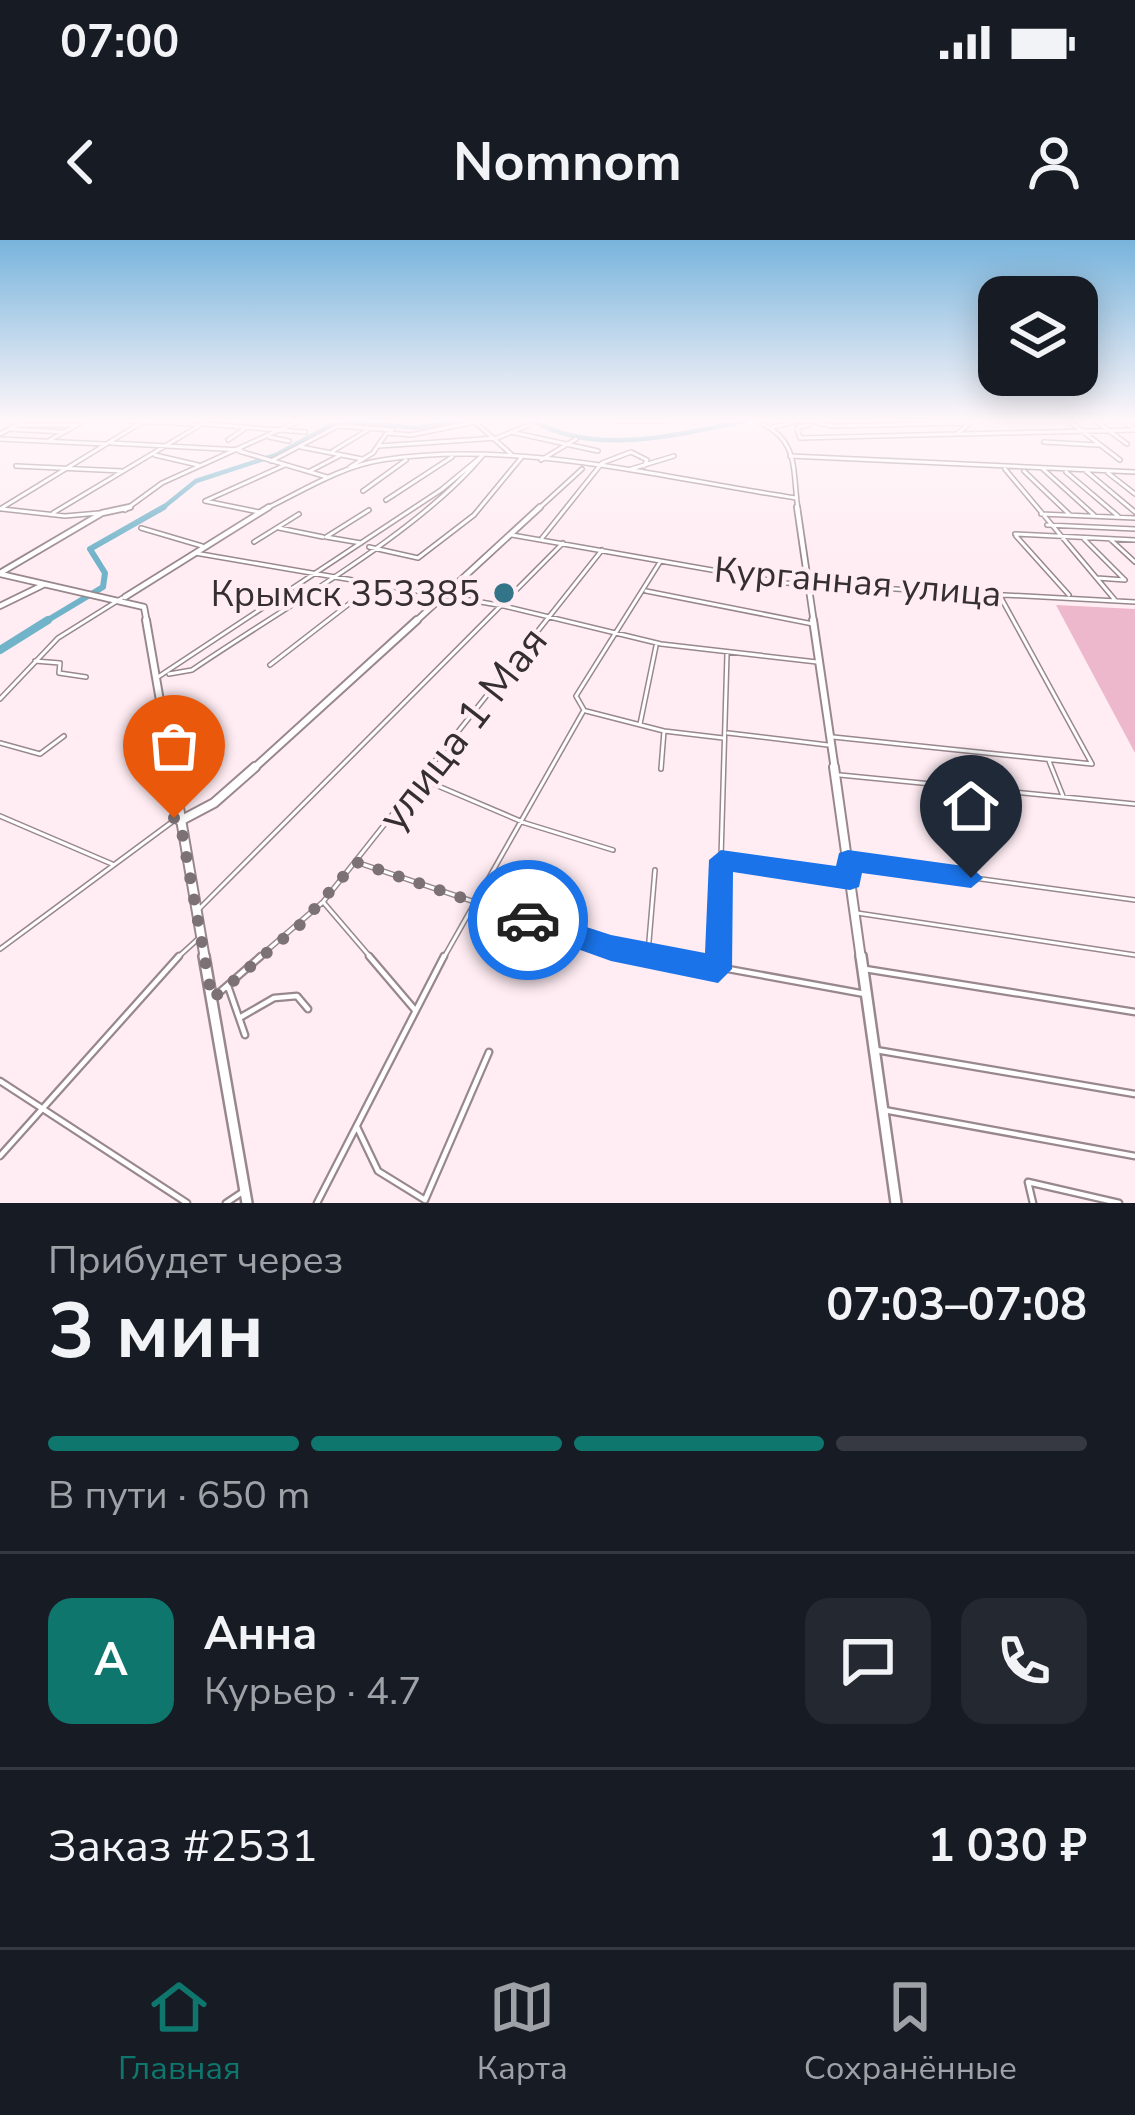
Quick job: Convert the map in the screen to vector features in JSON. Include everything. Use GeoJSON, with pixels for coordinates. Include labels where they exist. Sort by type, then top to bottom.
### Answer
{"type":"FeatureCollection","features":[{"type":"Feature","properties":{"kind":"main road"},"geometry":{"type":"LineString","coordinates":[[0,509],[69,466]]}},
{"type":"Feature","properties":{"kind":"main road"},"geometry":{"type":"LineString","coordinates":[[0,574],[102,513],[126,510],[162,483],[201,466]]}},
{"type":"Feature","properties":{"kind":"main road"},"geometry":{"type":"LineString","coordinates":[[122,598],[259,512],[343,471],[368,466]]}},
{"type":"Feature","properties":{"kind":"main road"},"geometry":{"type":"LineString","coordinates":[[572,466],[630,470],[796,498]]}},
{"type":"Feature","properties":{"kind":"main road"},"geometry":{"type":"LineString","coordinates":[[791,466],[896,1203]]}},
{"type":"Feature","properties":{"kind":"main road"},"geometry":{"type":"LineString","coordinates":[[180,821],[214,803],[450,596],[583,468]]}},
{"type":"Feature","properties":{"kind":"main road"},"geometry":{"type":"LineString","coordinates":[[0,574],[122,598],[144,607],[246,1197]]}},
{"type":"Feature","properties":{"kind":"main road"},"geometry":{"type":"LineString","coordinates":[[0,606],[46,584]]}},
{"type":"Feature","properties":{"kind":"street"},"geometry":{"type":"LineString","coordinates":[[16,466],[127,471]]}},
{"type":"Feature","properties":{"kind":"street"},"geometry":{"type":"LineString","coordinates":[[53,513],[82,504],[135,466]]}},
{"type":"Feature","properties":{"kind":"street"},"geometry":{"type":"LineString","coordinates":[[259,512],[205,501],[239,481],[254,482],[283,466]]}},
{"type":"Feature","properties":{"kind":"street"},"geometry":{"type":"LineString","coordinates":[[288,466],[328,478]]}},
{"type":"Feature","properties":{"kind":"street"},"geometry":{"type":"LineString","coordinates":[[308,472],[319,466]]}},
{"type":"Feature","properties":{"kind":"street"},"geometry":{"type":"LineString","coordinates":[[343,471],[352,466]]}},
{"type":"Feature","properties":{"kind":"street"},"geometry":{"type":"LineString","coordinates":[[363,490],[396,466]]}},
{"type":"Feature","properties":{"kind":"street"},"geometry":{"type":"LineString","coordinates":[[386,500],[439,466]]}},
{"type":"Feature","properties":{"kind":"street"},"geometry":{"type":"LineString","coordinates":[[167,674],[362,544],[468,466]]}},
{"type":"Feature","properties":{"kind":"street"},"geometry":{"type":"LineString","coordinates":[[156,677],[192,670],[437,498],[471,466]]}},
{"type":"Feature","properties":{"kind":"street"},"geometry":{"type":"LineString","coordinates":[[278,527],[418,558],[474,515],[515,466]]}},
{"type":"Feature","properties":{"kind":"street"},"geometry":{"type":"LineString","coordinates":[[541,539],[604,466]]}},
{"type":"Feature","properties":{"kind":"street"},"geometry":{"type":"LineString","coordinates":[[630,470],[644,466]]}},
{"type":"Feature","properties":{"kind":"street"},"geometry":{"type":"LineString","coordinates":[[983,466],[1135,475]]}},
{"type":"Feature","properties":{"kind":"street"},"geometry":{"type":"LineString","coordinates":[[1004,467],[1046,525],[1116,601]]}},
{"type":"Feature","properties":{"kind":"street"},"geometry":{"type":"LineString","coordinates":[[1021,468],[1070,515]]}},
{"type":"Feature","properties":{"kind":"street"},"geometry":{"type":"LineString","coordinates":[[1042,469],[1095,516]]}},
{"type":"Feature","properties":{"kind":"street"},"geometry":{"type":"LineString","coordinates":[[1064,470],[1119,518]]}},
{"type":"Feature","properties":{"kind":"street"},"geometry":{"type":"LineString","coordinates":[[1085,470],[1135,512]]}},
{"type":"Feature","properties":{"kind":"street"},"geometry":{"type":"LineString","coordinates":[[1106,471],[1135,494]]}},
{"type":"Feature","properties":{"kind":"street"},"geometry":{"type":"LineString","coordinates":[[82,504],[87,514]]}},
{"type":"Feature","properties":{"kind":"street"},"geometry":{"type":"LineString","coordinates":[[0,509],[102,513]]}},
{"type":"Feature","properties":{"kind":"street"},"geometry":{"type":"LineString","coordinates":[[326,537],[369,510]]}},
{"type":"Feature","properties":{"kind":"street"},"geometry":{"type":"LineString","coordinates":[[254,542],[299,514]]}},
{"type":"Feature","properties":{"kind":"street"},"geometry":{"type":"LineString","coordinates":[[1038,514],[1135,518]]}},
{"type":"Feature","properties":{"kind":"street"},"geometry":{"type":"LineString","coordinates":[[1046,525],[1135,529]]}},
{"type":"Feature","properties":{"kind":"street"},"geometry":{"type":"LineString","coordinates":[[140,528],[202,546]]}},
{"type":"Feature","properties":{"kind":"street"},"geometry":{"type":"LineString","coordinates":[[1072,598],[1016,534],[1135,540]]}},
{"type":"Feature","properties":{"kind":"street","name":"Курганная улица"},"geometry":{"type":"LineString","coordinates":[[512,535],[808,583],[1135,602]]}},
{"type":"Feature","properties":{"kind":"street"},"geometry":{"type":"LineString","coordinates":[[1083,538],[1125,580]]}},
{"type":"Feature","properties":{"kind":"street"},"geometry":{"type":"LineString","coordinates":[[1111,539],[1135,562]]}},
{"type":"Feature","properties":{"kind":"street"},"geometry":{"type":"LineString","coordinates":[[196,911],[563,543]]}},
{"type":"Feature","properties":{"kind":"street","name":"улица 1 Мая"},"geometry":{"type":"LineString","coordinates":[[212,999],[323,902],[602,550]]}},
{"type":"Feature","properties":{"kind":"street"},"geometry":{"type":"LineString","coordinates":[[195,553],[504,606],[657,643],[819,662]]}},
{"type":"Feature","properties":{"kind":"street"},"geometry":{"type":"LineString","coordinates":[[661,561],[577,696],[584,710],[664,731],[1092,764],[999,595]]}},
{"type":"Feature","properties":{"kind":"street"},"geometry":{"type":"LineString","coordinates":[[1095,578],[1135,580]]}},
{"type":"Feature","properties":{"kind":"street"},"geometry":{"type":"LineString","coordinates":[[270,665],[376,583]]}},
{"type":"Feature","properties":{"kind":"street"},"geometry":{"type":"LineString","coordinates":[[644,590],[814,624]]}},
{"type":"Feature","properties":{"kind":"street"},"geometry":{"type":"LineString","coordinates":[[0,699],[63,634],[122,598]]}},
{"type":"Feature","properties":{"kind":"street"},"geometry":{"type":"LineString","coordinates":[[639,726],[657,643]]}},
{"type":"Feature","properties":{"kind":"street"},"geometry":{"type":"LineString","coordinates":[[718,969],[727,651]]}},
{"type":"Feature","properties":{"kind":"street"},"geometry":{"type":"LineString","coordinates":[[33,661],[60,663],[59,673],[86,676]]}},
{"type":"Feature","properties":{"kind":"street"},"geometry":{"type":"LineString","coordinates":[[317,1203],[473,902],[584,710]]}},
{"type":"Feature","properties":{"kind":"street"},"geometry":{"type":"LineString","coordinates":[[662,769],[664,731]]}},
{"type":"Feature","properties":{"kind":"street"},"geometry":{"type":"LineString","coordinates":[[0,743],[40,754],[64,736]]}},
{"type":"Feature","properties":{"kind":"street"},"geometry":{"type":"LineString","coordinates":[[1048,760],[1064,797]]}},
{"type":"Feature","properties":{"kind":"street"},"geometry":{"type":"LineString","coordinates":[[832,775],[1135,804]]}},
{"type":"Feature","properties":{"kind":"street"},"geometry":{"type":"LineString","coordinates":[[422,779],[519,819],[613,850]]}},
{"type":"Feature","properties":{"kind":"street"},"geometry":{"type":"LineString","coordinates":[[0,816],[114,864]]}},
{"type":"Feature","properties":{"kind":"street"},"geometry":{"type":"LineString","coordinates":[[0,949],[169,820],[180,821]]}},
{"type":"Feature","properties":{"kind":"street"},"geometry":{"type":"LineString","coordinates":[[721,860],[850,879]]}},
{"type":"Feature","properties":{"kind":"street"},"geometry":{"type":"LineString","coordinates":[[848,861],[1135,900]]}},
{"type":"Feature","properties":{"kind":"street"},"geometry":{"type":"LineString","coordinates":[[356,862],[648,955],[867,995]]}},
{"type":"Feature","properties":{"kind":"street"},"geometry":{"type":"LineString","coordinates":[[648,955],[656,870]]}},
{"type":"Feature","properties":{"kind":"street"},"geometry":{"type":"LineString","coordinates":[[323,902],[415,1010]]}},
{"type":"Feature","properties":{"kind":"street"},"geometry":{"type":"LineString","coordinates":[[855,913],[1135,955]]}},
{"type":"Feature","properties":{"kind":"street"},"geometry":{"type":"LineString","coordinates":[[0,1156],[164,970],[201,937]]}},
{"type":"Feature","properties":{"kind":"street"},"geometry":{"type":"LineString","coordinates":[[863,968],[1135,1012]]}},
{"type":"Feature","properties":{"kind":"street"},"geometry":{"type":"LineString","coordinates":[[228,986],[245,1035]]}},
{"type":"Feature","properties":{"kind":"street"},"geometry":{"type":"LineString","coordinates":[[241,1017],[274,998],[296,996],[308,1009]]}},
{"type":"Feature","properties":{"kind":"street"},"geometry":{"type":"LineString","coordinates":[[874,1049],[1135,1094]]}},
{"type":"Feature","properties":{"kind":"street"},"geometry":{"type":"LineString","coordinates":[[356,1126],[378,1172],[425,1200],[465,1098],[490,1052]]}},
{"type":"Feature","properties":{"kind":"street"},"geometry":{"type":"LineString","coordinates":[[0,1081],[187,1203]]}},
{"type":"Feature","properties":{"kind":"street"},"geometry":{"type":"LineString","coordinates":[[882,1110],[1135,1156]]}},
{"type":"Feature","properties":{"kind":"street"},"geometry":{"type":"LineString","coordinates":[[1033,1203],[1028,1182],[1119,1203]]}},
{"type":"Feature","properties":{"kind":"street"},"geometry":{"type":"LineString","coordinates":[[226,1203],[246,1197]]}},
{"type":"Feature","properties":{"kind":"shaded area"},"geometry":{"type":"Polygon","coordinates":[[[1056,605],[1135,609],[1135,753],[1056,605]]]}},
{"type":"Feature","properties":{"kind":"waterway"},"geometry":{"type":"LineString","coordinates":[[163,508],[196,481],[242,466]]}},
{"type":"Feature","properties":{"kind":"waterway"},"geometry":{"type":"LineString","coordinates":[[48,620],[103,587],[105,573],[90,549],[163,508]]}},
{"type":"Feature","properties":{"kind":"waterway"},"geometry":{"type":"LineString","coordinates":[[0,650],[48,620]]}},
{"type":"Feature","properties":{"kind":"waterway"},"geometry":{"type":"LineString","coordinates":[[43,623],[48,620]]}},
{"type":"Feature","properties":{"kind":"way so far"},"geometry":{"type":"LineString","coordinates":[[174,818],[180,821],[212,999],[302,923],[356,862],[528,920]]}},
{"type":"Feature","properties":{"kind":"place","name":"Крымск 353385"},"geometry":{"type":"Point","coordinates":[504,593]}},
{"type":"Feature","properties":{"kind":"route"},"geometry":{"type":"LineString","coordinates":[[528,920],[611,948],[718,969],[721,860],[850,879],[848,861],[971,878]]}}]}
